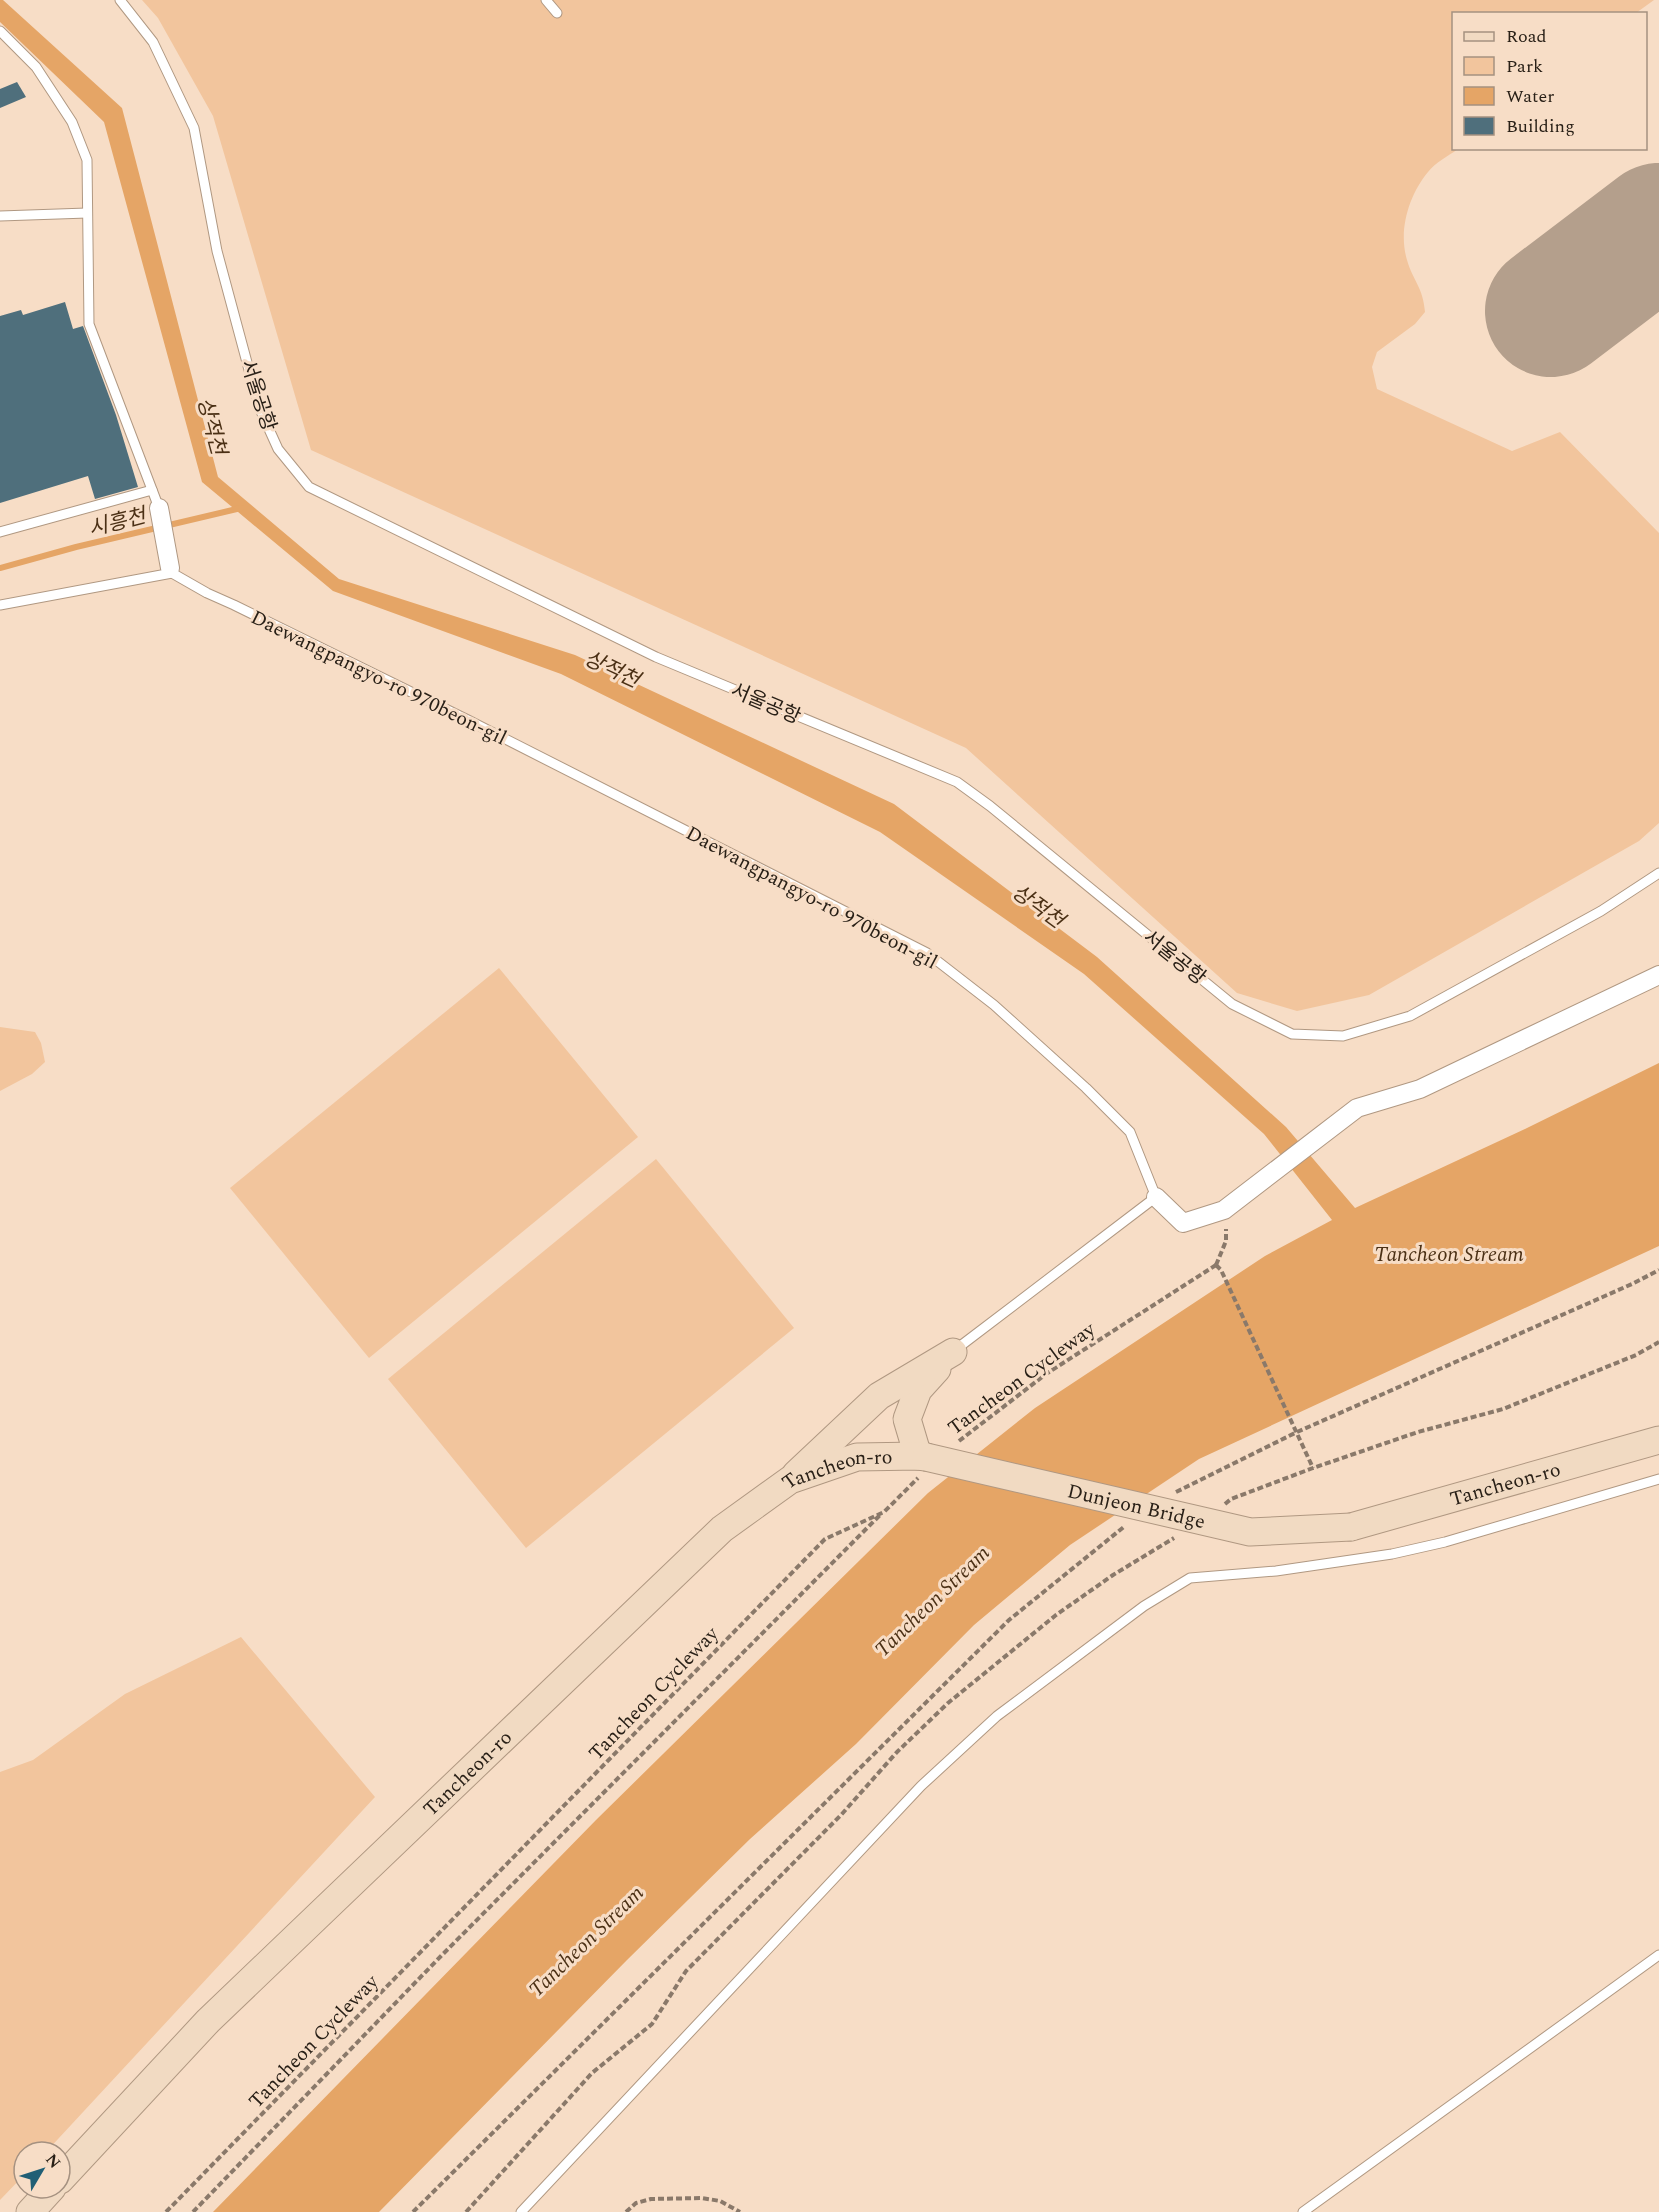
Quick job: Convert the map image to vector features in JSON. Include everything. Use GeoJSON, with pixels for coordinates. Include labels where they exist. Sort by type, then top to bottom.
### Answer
{"type":"FeatureCollection","features":[{"type":"Feature","properties":{"kind":"main road"},"geometry":{"type":"LineString","coordinates":[[930,1458],[907,1419],[918,1390],[953,1352]]}},
{"type":"Feature","properties":{"kind":"main road"},"geometry":{"type":"LineString","coordinates":[[790,1480],[879,1396],[953,1352]]}},
{"type":"Feature","properties":{"kind":"main road","name":"Tancheon-ro"},"geometry":{"type":"LineString","coordinates":[[1351,1527],[1659,1440]]}},
{"type":"Feature","properties":{"kind":"main road","name":"Tancheon-ro"},"geometry":{"type":"LineString","coordinates":[[72,2167],[233,1996],[722,1529],[790,1480],[857,1457],[930,1458]]}},
{"type":"Feature","properties":{"kind":"main road","name":"Dunjeon Bridge"},"geometry":{"type":"LineString","coordinates":[[930,1458],[1250,1532],[1351,1527]]}},
{"type":"Feature","properties":{"kind":"main road"},"geometry":{"type":"LineString","coordinates":[[30,2212],[41,2200]]}},
{"type":"Feature","properties":{"kind":"street"},"geometry":{"type":"LineString","coordinates":[[159,508],[171,571]]}},
{"type":"Feature","properties":{"kind":"street"},"geometry":{"type":"LineString","coordinates":[[1156,1197],[1183,1223],[1224,1210],[1357,1108],[1420,1089],[1659,975]]}},
{"type":"Feature","properties":{"kind":"lane","name":"서울공항"},"geometry":{"type":"LineString","coordinates":[[120,0],[153,42],[194,128],[217,251],[259,407],[278,448],[309,487],[656,657],[957,782],[990,806],[1232,1004],[1292,1034],[1343,1036],[1410,1016],[1602,910],[1659,873]]}},
{"type":"Feature","properties":{"kind":"lane"},"geometry":{"type":"LineString","coordinates":[[546,0],[557,13]]}},
{"type":"Feature","properties":{"kind":"lane"},"geometry":{"type":"LineString","coordinates":[[0,31],[36,67],[72,122],[87,160],[89,324],[159,508]]}},
{"type":"Feature","properties":{"kind":"lane"},"geometry":{"type":"LineString","coordinates":[[0,216],[87,213]]}},
{"type":"Feature","properties":{"kind":"lane"},"geometry":{"type":"LineString","coordinates":[[0,532],[152,490]]}},
{"type":"Feature","properties":{"kind":"lane"},"geometry":{"type":"LineString","coordinates":[[0,605],[171,571]]}},
{"type":"Feature","properties":{"kind":"lane","name":"Daewangpangyo-ro 970beon-gil"},"geometry":{"type":"LineString","coordinates":[[171,571],[207,593],[234,604],[468,720],[927,953],[994,1005],[1086,1088],[1130,1132],[1156,1197]]}},
{"type":"Feature","properties":{"kind":"lane"},"geometry":{"type":"LineString","coordinates":[[953,1352],[1156,1197]]}},
{"type":"Feature","properties":{"kind":"lane"},"geometry":{"type":"LineString","coordinates":[[521,2212],[921,1786],[997,1716],[1144,1606],[1190,1578],[1276,1571],[1413,1549],[1445,1542],[1659,1479]]}},
{"type":"Feature","properties":{"kind":"lane"},"geometry":{"type":"LineString","coordinates":[[1303,2212],[1659,1955]]}},
{"type":"Feature","properties":{"kind":"path"},"geometry":{"type":"LineString","coordinates":[[1224,1210],[1226,1241],[1216,1265],[1221,1270],[1313,1468]]}},
{"type":"Feature","properties":{"kind":"path","name":"Tancheon Cycleway"},"geometry":{"type":"LineString","coordinates":[[166,2212],[825,1539],[884,1512],[930,1458],[1046,1374],[1216,1265]]}},
{"type":"Feature","properties":{"kind":"path"},"geometry":{"type":"LineString","coordinates":[[1173,1494],[1297,1432],[1659,1270]]}},
{"type":"Feature","properties":{"kind":"path"},"geometry":{"type":"LineString","coordinates":[[193,2212],[450,1947],[884,1512]]}},
{"type":"Feature","properties":{"kind":"path"},"geometry":{"type":"LineString","coordinates":[[413,2212],[1009,1620],[1126,1526]]}},
{"type":"Feature","properties":{"kind":"path"},"geometry":{"type":"LineString","coordinates":[[626,2212],[636,2203],[651,2199],[702,2198],[720,2201],[740,2212]]}},
{"type":"Feature","properties":{"kind":"green space"},"geometry":{"type":"Polygon","coordinates":[[[142,0],[1654,0],[1637,12],[1452,12],[1452,150],[1457,150],[1434,166],[1421,181],[1407,213],[1405,225],[1407,260],[1420,290],[1425,312],[1415,324],[1377,352],[1372,367],[1377,389],[1512,451],[1560,432],[1659,533],[1659,823],[1639,841],[1369,995],[1297,1011],[1237,993],[966,748],[311,450],[213,116],[158,18],[142,0]]]}},
{"type":"Feature","properties":{"kind":"green space"},"geometry":{"type":"Polygon","coordinates":[[[499,968],[638,1137],[369,1358],[230,1188],[499,968]]]}},
{"type":"Feature","properties":{"kind":"green space"},"geometry":{"type":"Polygon","coordinates":[[[0,1027],[35,1032],[41,1043],[45,1062],[32,1074],[0,1091],[0,1027]]]}},
{"type":"Feature","properties":{"kind":"green space"},"geometry":{"type":"Polygon","coordinates":[[[656,1159],[794,1328],[526,1548],[388,1379],[656,1159]]]}},
{"type":"Feature","properties":{"kind":"green space"},"geometry":{"type":"Polygon","coordinates":[[[241,1637],[375,1797],[57,2140],[12,2140],[12,2188],[0,2200],[0,1772],[33,1760],[125,1694],[241,1637]]]}},
{"type":"Feature","properties":{"kind":"water","name":"Tancheon Stream"},"geometry":{"type":"Polygon","coordinates":[[[0,0],[3,0],[122,108],[218,477],[339,579],[575,655],[894,804],[1097,957],[1286,1127],[1355,1208],[1527,1128],[1659,1063],[1659,1246],[1199,1459],[1070,1545],[974,1625],[856,1744],[750,1839],[627,1960],[379,2212],[213,2212],[596,1820],[928,1493],[1035,1408],[1265,1256],[1332,1220],[1264,1134],[1084,974],[880,832],[561,674],[333,591],[202,482],[104,122],[0,22],[0,0]]]}},
{"type":"Feature","properties":{"kind":"building"},"geometry":{"type":"Polygon","coordinates":[[[17,82],[26,97],[0,108],[0,89],[17,82]]]}},
{"type":"Feature","properties":{"kind":"building"},"geometry":{"type":"Polygon","coordinates":[[[65,302],[73,329],[83,326],[116,415],[138,487],[95,499],[88,476],[0,503],[0,316],[21,310],[23,315],[65,302]]]}},
{"type":"Feature","properties":{"kind":"waterway","name":"시흥천"},"geometry":{"type":"LineString","coordinates":[[0,568],[76,547],[241,508]]}},
{"type":"Feature","properties":{"kind":"runway"},"geometry":{"type":"LineString","coordinates":[[1551,311],[1659,229]]}},
{"type":"Feature","properties":{"kind":"water label","name":"상적천"},"geometry":{"type":"Point","coordinates":[212,426]}},
{"type":"Feature","properties":{"kind":"water label","name":"상적천"},"geometry":{"type":"Point","coordinates":[612,669]}},
{"type":"Feature","properties":{"kind":"water label","name":"상적천"},"geometry":{"type":"Point","coordinates":[1038,906]}}]}
